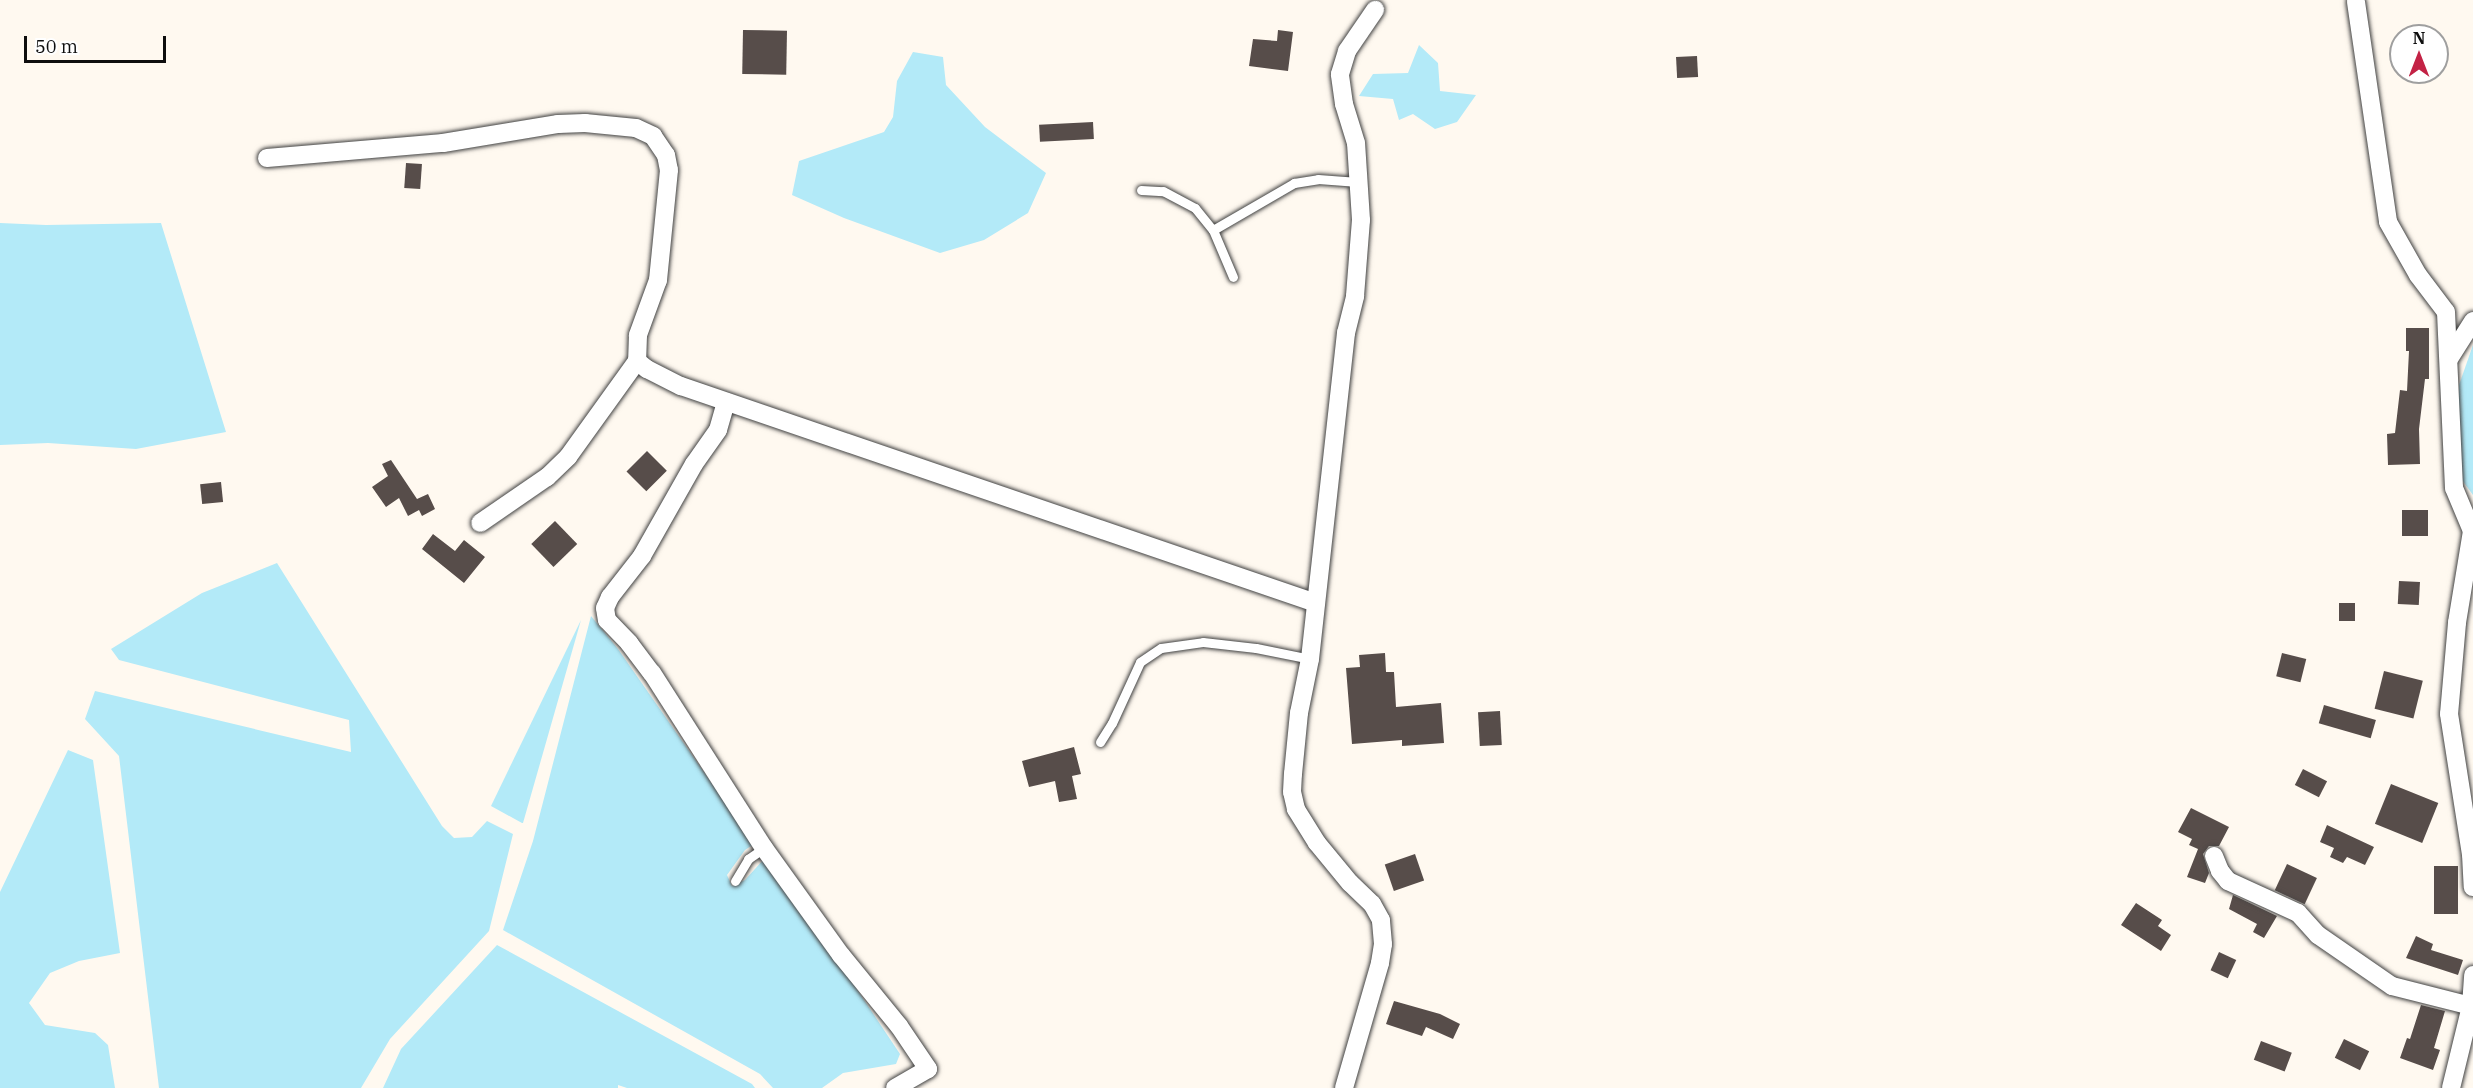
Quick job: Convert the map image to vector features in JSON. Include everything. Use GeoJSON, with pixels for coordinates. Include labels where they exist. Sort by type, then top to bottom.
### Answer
{"type":"FeatureCollection","features":[{"type":"Feature","properties":{"kind":"street"},"geometry":{"type":"LineString","coordinates":[[2356,2],[2388,222],[2418,275],[2446,312],[2454,488],[2472,531],[2457,623],[2449,714],[2471,854],[2473,887]]}},
{"type":"Feature","properties":{"kind":"street"},"geometry":{"type":"LineString","coordinates":[[1344,1088],[1383,944],[1381,920],[1372,904],[1350,883],[1317,843],[1296,809],[1292,792],[1299,713],[1310,658],[1346,333],[1355,296],[1361,220],[1356,143],[1344,104],[1340,74],[1347,51],[1375,10]]}},
{"type":"Feature","properties":{"kind":"street"},"geometry":{"type":"LineString","coordinates":[[267,158],[443,144],[558,124],[625,126],[654,136],[668,162],[668,195],[658,280],[638,335],[637,361],[567,457],[547,477],[480,523]]}},
{"type":"Feature","properties":{"kind":"street"},"geometry":{"type":"LineString","coordinates":[[2449,359],[2473,321]]}},
{"type":"Feature","properties":{"kind":"street"},"geometry":{"type":"LineString","coordinates":[[637,361],[647,369],[681,386],[1316,603]]}},
{"type":"Feature","properties":{"kind":"street"},"geometry":{"type":"LineString","coordinates":[[726,402],[718,430],[694,464],[642,556],[610,597],[605,608],[607,620],[629,643],[652,673],[764,848],[841,955],[899,1026],[928,1069],[895,1088]]}},
{"type":"Feature","properties":{"kind":"street"},"geometry":{"type":"LineString","coordinates":[[2214,856],[2220,871],[2228,881],[2298,913],[2318,935],[2392,986],[2471,1006]]}},
{"type":"Feature","properties":{"kind":"street"},"geometry":{"type":"LineString","coordinates":[[2451,1088],[2471,1006],[2473,975]]}},
{"type":"Feature","properties":{"kind":"lane"},"geometry":{"type":"LineString","coordinates":[[1213,230],[1294,183],[1318,179],[1358,182]]}},
{"type":"Feature","properties":{"kind":"lane"},"geometry":{"type":"LineString","coordinates":[[1141,190],[1163,191],[1195,208],[1213,230],[1233,277]]}},
{"type":"Feature","properties":{"kind":"lane"},"geometry":{"type":"LineString","coordinates":[[1101,742],[1140,662],[1161,648],[1203,642],[1256,648],[1310,658]]}},
{"type":"Feature","properties":{"kind":"lane"},"geometry":{"type":"LineString","coordinates":[[735,881],[748,859],[764,848]]}},
{"type":"Feature","properties":{"kind":"water"},"geometry":{"type":"Polygon","coordinates":[[[1419,45],[1438,63],[1440,91],[1476,95],[1457,122],[1435,129],[1413,114],[1399,120],[1393,99],[1359,96],[1373,74],[1408,73],[1419,45]]]}},
{"type":"Feature","properties":{"kind":"water"},"geometry":{"type":"Polygon","coordinates":[[[913,52],[943,57],[946,85],[985,127],[1046,173],[1028,213],[984,240],[940,253],[844,218],[792,195],[799,161],[884,132],[893,117],[897,81],[913,52]]]}},
{"type":"Feature","properties":{"kind":"water"},"geometry":{"type":"Polygon","coordinates":[[[0,223],[46,225],[161,223],[226,432],[136,449],[48,443],[0,445],[0,223]]]}},
{"type":"Feature","properties":{"kind":"water"},"geometry":{"type":"Polygon","coordinates":[[[2473,345],[2473,495],[2457,473],[2459,385],[2473,345]]]}},
{"type":"Feature","properties":{"kind":"water"},"geometry":{"type":"Polygon","coordinates":[[[277,563],[442,826],[454,838],[472,837],[487,821],[513,834],[489,931],[390,1039],[361,1088],[159,1088],[119,756],[85,719],[95,691],[351,752],[349,720],[119,660],[111,649],[202,593],[277,563]]]}},
{"type":"Feature","properties":{"kind":"water"},"geometry":{"type":"Polygon","coordinates":[[[591,616],[618,649],[754,844],[745,850],[727,875],[732,886],[745,880],[764,859],[836,958],[900,1054],[896,1064],[843,1073],[822,1088],[773,1088],[760,1074],[503,930],[533,841],[591,616]]]}},
{"type":"Feature","properties":{"kind":"water"},"geometry":{"type":"Polygon","coordinates":[[[581,620],[523,823],[522,823],[491,806],[581,620]]]}},
{"type":"Feature","properties":{"kind":"water"},"geometry":{"type":"Polygon","coordinates":[[[68,750],[93,760],[120,953],[79,961],[50,973],[29,1003],[45,1025],[95,1033],[108,1045],[115,1088],[0,1088],[0,892],[68,750]]]}},
{"type":"Feature","properties":{"kind":"water"},"geometry":{"type":"Polygon","coordinates":[[[497,945],[752,1084],[755,1088],[627,1088],[618,1085],[618,1088],[383,1088],[401,1049],[497,945]]]}},
{"type":"Feature","properties":{"kind":"building"},"geometry":{"type":"Polygon","coordinates":[[[743,30],[787,31],[786,75],[742,74],[743,30]]]}},
{"type":"Feature","properties":{"kind":"building"},"geometry":{"type":"Polygon","coordinates":[[[1278,30],[1293,32],[1288,71],[1249,66],[1253,39],[1277,41],[1278,30]]]}},
{"type":"Feature","properties":{"kind":"building"},"geometry":{"type":"Polygon","coordinates":[[[1697,56],[1698,77],[1677,78],[1676,57],[1697,56]]]}},
{"type":"Feature","properties":{"kind":"building"},"geometry":{"type":"Polygon","coordinates":[[[1093,122],[1094,139],[1040,142],[1039,125],[1093,122]]]}},
{"type":"Feature","properties":{"kind":"building"},"geometry":{"type":"Polygon","coordinates":[[[406,163],[422,164],[420,189],[404,188],[406,163]]]}},
{"type":"Feature","properties":{"kind":"building"},"geometry":{"type":"Polygon","coordinates":[[[2406,328],[2429,328],[2429,379],[2425,379],[2419,429],[2420,464],[2388,465],[2387,434],[2395,433],[2400,390],[2407,391],[2409,351],[2406,351],[2406,328]]]}},
{"type":"Feature","properties":{"kind":"building"},"geometry":{"type":"Polygon","coordinates":[[[647,451],[667,471],[646,491],[626,472],[647,451]]]}},
{"type":"Feature","properties":{"kind":"building"},"geometry":{"type":"Polygon","coordinates":[[[391,460],[417,499],[428,494],[435,509],[422,516],[419,510],[408,516],[399,498],[386,507],[372,487],[388,476],[382,464],[391,460]]]}},
{"type":"Feature","properties":{"kind":"building"},"geometry":{"type":"Polygon","coordinates":[[[221,482],[223,502],[202,504],[200,484],[221,482]]]}},
{"type":"Feature","properties":{"kind":"building"},"geometry":{"type":"Polygon","coordinates":[[[2402,510],[2428,510],[2428,536],[2402,536],[2402,510]]]}},
{"type":"Feature","properties":{"kind":"building"},"geometry":{"type":"Polygon","coordinates":[[[555,521],[577,544],[553,567],[531,544],[555,521]]]}},
{"type":"Feature","properties":{"kind":"building"},"geometry":{"type":"Polygon","coordinates":[[[433,534],[455,551],[464,540],[485,557],[464,583],[422,549],[433,534]]]}},
{"type":"Feature","properties":{"kind":"building"},"geometry":{"type":"Polygon","coordinates":[[[2399,581],[2420,582],[2419,605],[2398,604],[2399,581]]]}},
{"type":"Feature","properties":{"kind":"building"},"geometry":{"type":"Polygon","coordinates":[[[2339,603],[2355,603],[2355,621],[2339,621],[2339,603]]]}},
{"type":"Feature","properties":{"kind":"building"},"geometry":{"type":"Polygon","coordinates":[[[1385,653],[1386,672],[1394,672],[1396,707],[1441,703],[1444,743],[1402,746],[1402,740],[1352,744],[1346,668],[1360,667],[1359,655],[1385,653]]]}},
{"type":"Feature","properties":{"kind":"building"},"geometry":{"type":"Polygon","coordinates":[[[2282,653],[2306,659],[2300,682],[2276,676],[2282,653]]]}},
{"type":"Feature","properties":{"kind":"building"},"geometry":{"type":"Polygon","coordinates":[[[2384,671],[2423,681],[2413,719],[2375,709],[2384,671]]]}},
{"type":"Feature","properties":{"kind":"building"},"geometry":{"type":"Polygon","coordinates":[[[2324,705],[2376,720],[2371,738],[2319,723],[2324,705]]]}},
{"type":"Feature","properties":{"kind":"building"},"geometry":{"type":"Polygon","coordinates":[[[1500,711],[1502,745],[1480,746],[1478,712],[1500,711]]]}},
{"type":"Feature","properties":{"kind":"building"},"geometry":{"type":"Polygon","coordinates":[[[1074,747],[1081,774],[1072,776],[1077,799],[1059,802],[1055,781],[1029,787],[1022,761],[1074,747]]]}},
{"type":"Feature","properties":{"kind":"building"},"geometry":{"type":"Polygon","coordinates":[[[2303,769],[2327,781],[2319,797],[2295,785],[2303,769]]]}},
{"type":"Feature","properties":{"kind":"building"},"geometry":{"type":"Polygon","coordinates":[[[2391,784],[2438,803],[2422,843],[2375,824],[2391,784]]]}},
{"type":"Feature","properties":{"kind":"building"},"geometry":{"type":"Polygon","coordinates":[[[2191,808],[2229,827],[2219,846],[2209,846],[2203,854],[2209,873],[2205,883],[2187,877],[2198,849],[2189,845],[2192,839],[2178,832],[2191,808]]]}},
{"type":"Feature","properties":{"kind":"building"},"geometry":{"type":"Polygon","coordinates":[[[2327,825],[2374,847],[2365,865],[2347,857],[2343,863],[2330,857],[2334,848],[2320,842],[2327,825]]]}},
{"type":"Feature","properties":{"kind":"building"},"geometry":{"type":"Polygon","coordinates":[[[1415,854],[1424,880],[1394,891],[1385,864],[1415,854]]]}},
{"type":"Feature","properties":{"kind":"building"},"geometry":{"type":"Polygon","coordinates":[[[2287,864],[2317,878],[2305,904],[2275,890],[2287,864]]]}},
{"type":"Feature","properties":{"kind":"building"},"geometry":{"type":"Polygon","coordinates":[[[2434,866],[2458,866],[2458,914],[2434,914],[2434,866]]]}},
{"type":"Feature","properties":{"kind":"building"},"geometry":{"type":"Polygon","coordinates":[[[2233,895],[2277,916],[2264,938],[2253,932],[2257,924],[2229,909],[2233,895]]]}},
{"type":"Feature","properties":{"kind":"building"},"geometry":{"type":"Polygon","coordinates":[[[2136,903],[2162,920],[2158,926],[2171,935],[2161,951],[2121,925],[2136,903]]]}},
{"type":"Feature","properties":{"kind":"building"},"geometry":{"type":"Polygon","coordinates":[[[2416,936],[2433,944],[2431,950],[2463,960],[2458,975],[2406,958],[2416,936]]]}},
{"type":"Feature","properties":{"kind":"building"},"geometry":{"type":"Polygon","coordinates":[[[2219,952],[2236,960],[2228,978],[2211,970],[2219,952]]]}},
{"type":"Feature","properties":{"kind":"building"},"geometry":{"type":"Polygon","coordinates":[[[1394,1001],[1440,1014],[1460,1024],[1453,1039],[1426,1027],[1422,1036],[1386,1024],[1394,1001]]]}},
{"type":"Feature","properties":{"kind":"building"},"geometry":{"type":"Polygon","coordinates":[[[2421,1005],[2445,1011],[2434,1048],[2440,1050],[2433,1070],[2400,1058],[2407,1038],[2410,1039],[2421,1005]]]}},
{"type":"Feature","properties":{"kind":"building"},"geometry":{"type":"Polygon","coordinates":[[[2344,1039],[2369,1051],[2360,1070],[2335,1058],[2344,1039]]]}},
{"type":"Feature","properties":{"kind":"building"},"geometry":{"type":"Polygon","coordinates":[[[2261,1041],[2292,1053],[2285,1071],[2254,1060],[2261,1041]]]}}]}
